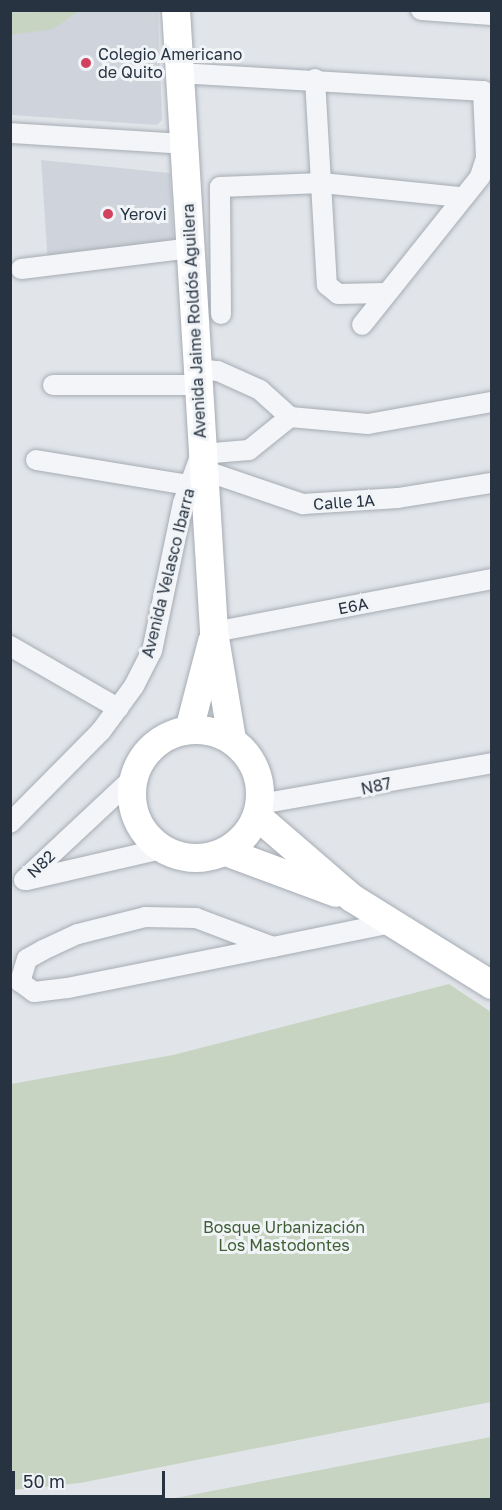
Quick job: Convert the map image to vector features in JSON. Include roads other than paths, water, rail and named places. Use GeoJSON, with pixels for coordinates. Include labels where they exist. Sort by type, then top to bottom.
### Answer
{"type":"FeatureCollection","features":[{"type":"Feature","properties":{"kind":"street","name":"Avenida Jaime Roldós Aguilera"},"geometry":{"type":"LineString","coordinates":[[176,10],[198,377],[198,470],[214,632],[232,741]]}},
{"type":"Feature","properties":{"kind":"street"},"geometry":{"type":"LineString","coordinates":[[421,10],[492,15]]}},
{"type":"Feature","properties":{"kind":"street"},"geometry":{"type":"LineString","coordinates":[[180,73],[315,79],[483,91],[485,166],[362,325]]}},
{"type":"Feature","properties":{"kind":"street"},"geometry":{"type":"LineString","coordinates":[[315,79],[327,285],[338,294],[385,293]]}},
{"type":"Feature","properties":{"kind":"street"},"geometry":{"type":"LineString","coordinates":[[10,133],[185,144]]}},
{"type":"Feature","properties":{"kind":"street"},"geometry":{"type":"LineString","coordinates":[[222,314],[216,191],[224,185],[322,183],[461,197]]}},
{"type":"Feature","properties":{"kind":"street"},"geometry":{"type":"LineString","coordinates":[[21,269],[191,248]]}},
{"type":"Feature","properties":{"kind":"street"},"geometry":{"type":"LineString","coordinates":[[53,385],[198,377],[218,371],[260,390],[290,417],[368,424],[492,402]]}},
{"type":"Feature","properties":{"kind":"street"},"geometry":{"type":"LineString","coordinates":[[36,460],[198,470],[249,450],[290,417]]}},
{"type":"Feature","properties":{"kind":"street","name":"Calle 1A"},"geometry":{"type":"LineString","coordinates":[[198,470],[303,504],[492,483]]}},
{"type":"Feature","properties":{"kind":"street","name":"Avenida Velasco Ibarra"},"geometry":{"type":"LineString","coordinates":[[10,823],[118,708],[152,651],[198,470]]}},
{"type":"Feature","properties":{"kind":"street","name":"E6A"},"geometry":{"type":"LineString","coordinates":[[214,632],[492,579]]}},
{"type":"Feature","properties":{"kind":"street","name":"Avenida Jaime Roldós Aguilera"},"geometry":{"type":"LineString","coordinates":[[189,730],[214,632]]}},
{"type":"Feature","properties":{"kind":"street"},"geometry":{"type":"LineString","coordinates":[[10,646],[118,708]]}},
{"type":"Feature","properties":{"kind":"street"},"geometry":{"type":"LineString","coordinates":[[189,730],[232,741],[255,768],[259,810],[239,843],[226,852],[193,859],[161,849],[139,825],[134,777],[154,745],[189,730]]}},
{"type":"Feature","properties":{"kind":"street","name":"N87"},"geometry":{"type":"LineString","coordinates":[[259,810],[492,763]]}},
{"type":"Feature","properties":{"kind":"street","name":"N82"},"geometry":{"type":"LineString","coordinates":[[134,777],[24,880],[161,849]]}},
{"type":"Feature","properties":{"kind":"street"},"geometry":{"type":"LineString","coordinates":[[259,810],[352,898],[488,979]]}},
{"type":"Feature","properties":{"kind":"street"},"geometry":{"type":"LineString","coordinates":[[226,852],[352,898]]}},
{"type":"Feature","properties":{"kind":"street"},"geometry":{"type":"LineString","coordinates":[[273,947],[196,918],[145,917],[78,933],[43,950],[27,959],[15,983],[34,992],[50,991],[273,947],[391,923]]}},
{"type":"Feature","properties":{"kind":"place","name":"Colegio Americano de Quito"},"geometry":{"type":"Point","coordinates":[86,63]}},
{"type":"Feature","properties":{"kind":"place","name":"Yerovi"},"geometry":{"type":"Point","coordinates":[108,214]}},
{"type":"Feature","properties":{"kind":"park label","name":"Bosque Urbanización Los Mastodontes"},"geometry":{"type":"Point","coordinates":[284,1236]}}]}
